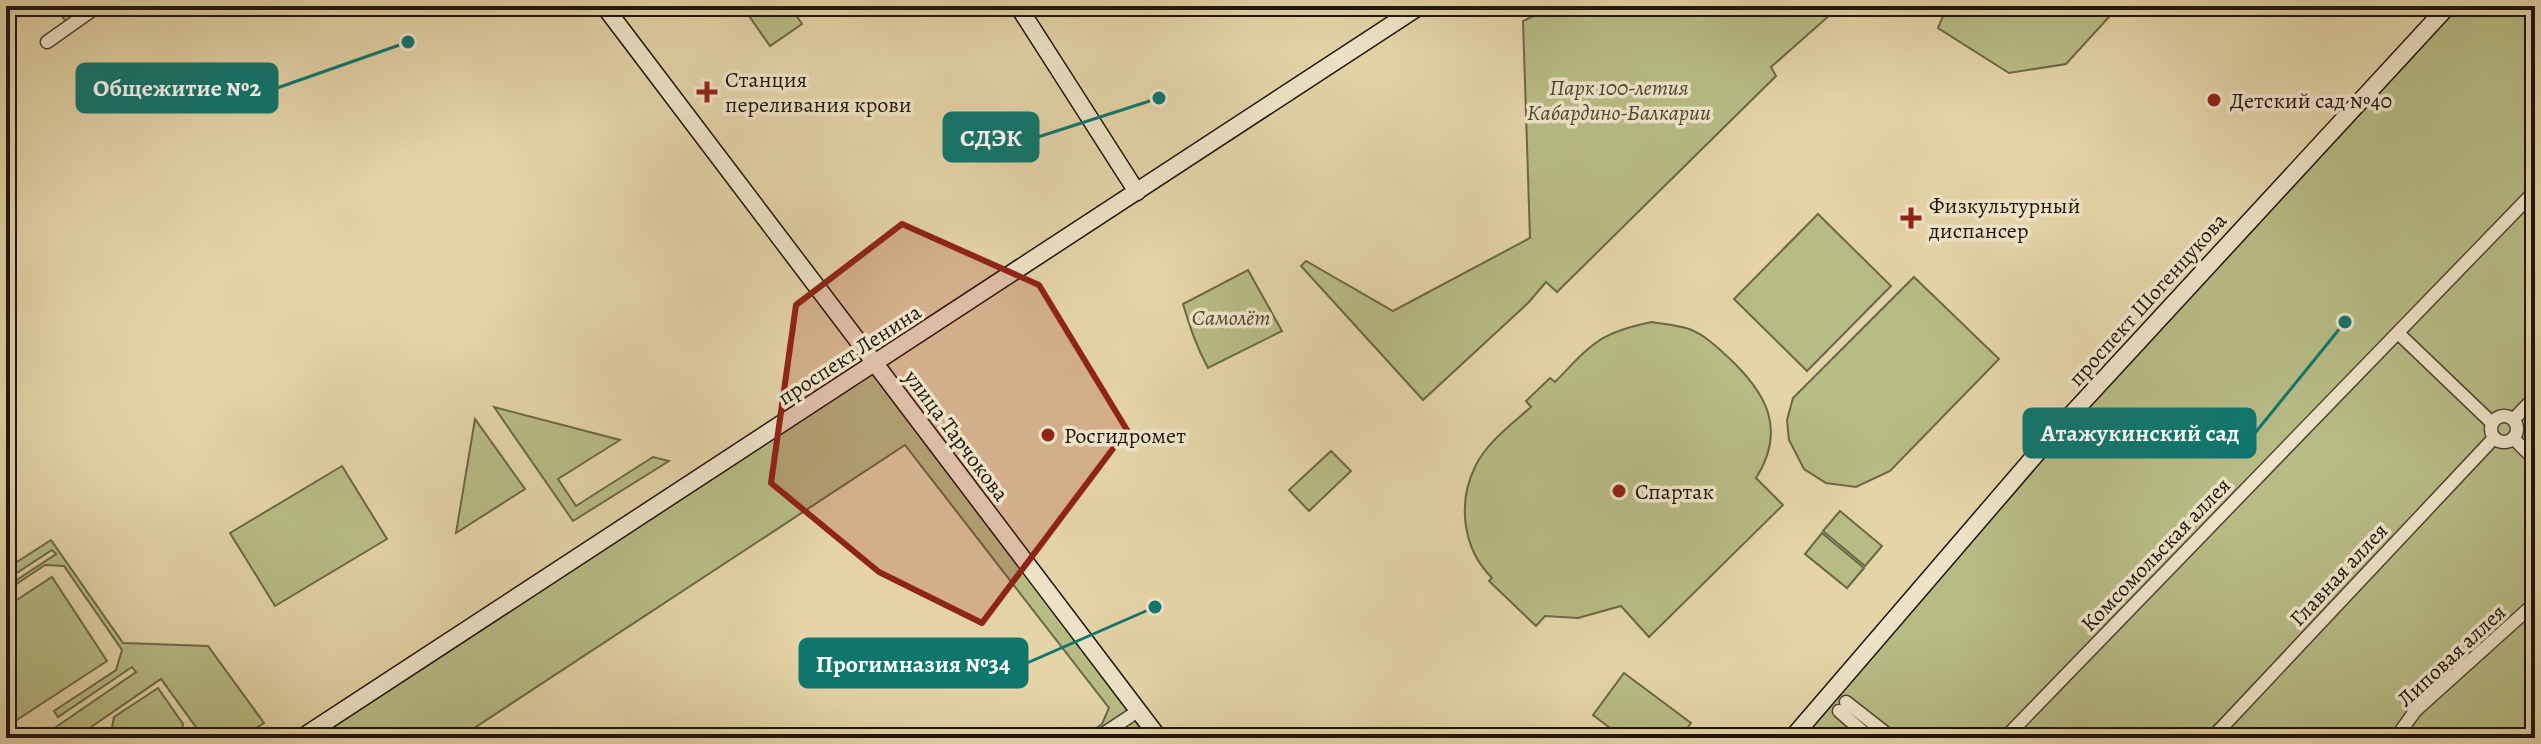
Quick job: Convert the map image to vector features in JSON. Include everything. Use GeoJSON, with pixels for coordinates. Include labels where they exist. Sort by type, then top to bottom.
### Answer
{"type":"FeatureCollection","features":[{"type":"Feature","properties":{"kind":"street"},"geometry":{"type":"LineString","coordinates":[[47,42],[98,6]]}},
{"type":"Feature","properties":{"kind":"street","name":"улица Тарчокова"},"geometry":{"type":"LineString","coordinates":[[604,6],[1159,738]]}},
{"type":"Feature","properties":{"kind":"street"},"geometry":{"type":"LineString","coordinates":[[1018,6],[1137,192]]}},
{"type":"Feature","properties":{"kind":"street","name":"проспект Ленина"},"geometry":{"type":"LineString","coordinates":[[301,738],[1420,6]]}},
{"type":"Feature","properties":{"kind":"street","name":"проспект Шогенцукова"},"geometry":{"type":"LineString","coordinates":[[1792,738],[2056,431],[2448,6]]}},
{"type":"Feature","properties":{"kind":"street","name":"Комсомольская аллея"},"geometry":{"type":"LineString","coordinates":[[2005,738],[2535,191]]}},
{"type":"Feature","properties":{"kind":"street"},"geometry":{"type":"LineString","coordinates":[[2398,333],[2492,423],[2494,438],[2504,442],[2513,438],[2518,429],[2514,419]]}},
{"type":"Feature","properties":{"kind":"street"},"geometry":{"type":"LineString","coordinates":[[2514,419],[2535,397]]}},
{"type":"Feature","properties":{"kind":"street"},"geometry":{"type":"LineString","coordinates":[[2492,423],[2499,416],[2514,419]]}},
{"type":"Feature","properties":{"kind":"street","name":"Главная аллея"},"geometry":{"type":"LineString","coordinates":[[2212,738],[2494,438]]}},
{"type":"Feature","properties":{"kind":"street"},"geometry":{"type":"LineString","coordinates":[[2513,438],[2535,460]]}},
{"type":"Feature","properties":{"kind":"street","name":"Липовая аллея"},"geometry":{"type":"LineString","coordinates":[[2396,738],[2415,711],[2535,603]]}},
{"type":"Feature","properties":{"kind":"street"},"geometry":{"type":"LineString","coordinates":[[1870,738],[1843,707],[1892,738]]}},
{"type":"Feature","properties":{"kind":"street"},"geometry":{"type":"LineString","coordinates":[[1097,738],[1138,711]]}},
{"type":"Feature","properties":{"kind":"highlighted area"},"geometry":{"type":"Polygon","coordinates":[[[902,224],[1039,285],[1127,430],[982,623],[879,572],[771,483],[796,305],[902,224]]]}},
{"type":"Feature","properties":{"kind":"green space"},"geometry":{"type":"Polygon","coordinates":[[[54,6],[91,6],[68,24],[54,6]]]}},
{"type":"Feature","properties":{"kind":"green space"},"geometry":{"type":"Polygon","coordinates":[[[742,6],[790,6],[802,24],[770,46],[742,6]]]}},
{"type":"Feature","properties":{"kind":"green space","name":"Парк 100-летия Кабардино-Балкарии"},"geometry":{"type":"Polygon","coordinates":[[[1554,6],[1840,6],[1771,67],[1776,76],[1557,292],[1546,282],[1529,302],[1423,400],[1301,266],[1306,261],[1393,311],[1530,238],[1523,21],[1554,6]]]}},
{"type":"Feature","properties":{"kind":"green space"},"geometry":{"type":"Polygon","coordinates":[[[1947,6],[2119,6],[2066,64],[2009,73],[1938,28],[1947,6]]]}},
{"type":"Feature","properties":{"kind":"green space"},"geometry":{"type":"Polygon","coordinates":[[[2448,6],[2535,6],[2535,738],[1792,738],[1974,524],[2448,6]]]}},
{"type":"Feature","properties":{"kind":"green space"},"geometry":{"type":"Polygon","coordinates":[[[1818,214],[1891,286],[1807,371],[1734,299],[1818,214]]]}},
{"type":"Feature","properties":{"kind":"green space","name":"Самолёт"},"geometry":{"type":"Polygon","coordinates":[[[1248,270],[1282,331],[1208,368],[1183,304],[1248,270]]]}},
{"type":"Feature","properties":{"kind":"green space"},"geometry":{"type":"Polygon","coordinates":[[[1914,277],[1999,359],[1890,471],[1856,487],[1826,483],[1804,469],[1789,440],[1787,420],[1793,398],[1914,277]]]}},
{"type":"Feature","properties":{"kind":"green space","name":"Спартак"},"geometry":{"type":"Polygon","coordinates":[[[1652,322],[1684,328],[1700,335],[1729,358],[1753,385],[1762,398],[1771,428],[1770,444],[1756,478],[1783,505],[1649,637],[1621,606],[1578,618],[1545,616],[1536,626],[1489,581],[1492,578],[1475,554],[1466,526],[1469,481],[1486,450],[1531,407],[1526,401],[1550,378],[1555,382],[1588,349],[1607,336],[1652,322]]]}},
{"type":"Feature","properties":{"kind":"green space"},"geometry":{"type":"Polygon","coordinates":[[[875,363],[1159,738],[1139,738],[1133,730],[1121,738],[1081,738],[1102,724],[1109,708],[905,445],[459,738],[301,738],[875,363]]]}},
{"type":"Feature","properties":{"kind":"green space"},"geometry":{"type":"Polygon","coordinates":[[[494,407],[620,440],[558,479],[576,506],[653,457],[669,461],[573,521],[494,407]]]}},
{"type":"Feature","properties":{"kind":"green space"},"geometry":{"type":"Polygon","coordinates":[[[475,419],[525,489],[456,533],[475,419]]]}},
{"type":"Feature","properties":{"kind":"green space"},"geometry":{"type":"Polygon","coordinates":[[[1331,451],[1351,471],[1309,511],[1289,490],[1331,451]]]}},
{"type":"Feature","properties":{"kind":"green space"},"geometry":{"type":"Polygon","coordinates":[[[342,466],[387,539],[275,606],[230,533],[342,466]]]}},
{"type":"Feature","properties":{"kind":"green space"},"geometry":{"type":"Polygon","coordinates":[[[1840,511],[1882,546],[1865,566],[1823,531],[1840,511]]]}},
{"type":"Feature","properties":{"kind":"green space"},"geometry":{"type":"Polygon","coordinates":[[[1822,533],[1864,568],[1847,588],[1805,554],[1822,533]]]}},
{"type":"Feature","properties":{"kind":"green space"},"geometry":{"type":"Polygon","coordinates":[[[51,540],[123,643],[208,646],[264,723],[241,738],[200,738],[198,730],[161,679],[75,738],[40,738],[136,672],[132,667],[58,717],[54,711],[116,670],[122,650],[64,566],[45,565],[6,591],[6,587],[56,554],[52,550],[6,580],[6,569],[51,540]]]}},
{"type":"Feature","properties":{"kind":"green space"},"geometry":{"type":"Polygon","coordinates":[[[52,577],[107,661],[6,727],[6,607],[52,577]]]}},
{"type":"Feature","properties":{"kind":"green space"},"geometry":{"type":"Polygon","coordinates":[[[1624,673],[1691,723],[1680,738],[1623,738],[1593,715],[1624,673]]]}},
{"type":"Feature","properties":{"kind":"green space"},"geometry":{"type":"Polygon","coordinates":[[[158,688],[183,724],[182,730],[172,737],[140,730],[138,738],[110,738],[114,717],[158,688]]]}},
{"type":"Feature","properties":{"kind":"place","name":"Общежитие №2"},"geometry":{"type":"Point","coordinates":[408,42]}},
{"type":"Feature","properties":{"kind":"place","name":"Станция переливания крови"},"geometry":{"type":"Point","coordinates":[707,92]}},
{"type":"Feature","properties":{"kind":"place","name":"СДЭК"},"geometry":{"type":"Point","coordinates":[1159,98]}},
{"type":"Feature","properties":{"kind":"place","name":"Детский сад №40"},"geometry":{"type":"Point","coordinates":[2214,100]}},
{"type":"Feature","properties":{"kind":"place","name":"Физкультурный диспансер"},"geometry":{"type":"Point","coordinates":[1911,218]}},
{"type":"Feature","properties":{"kind":"place","name":"Атажукинский сад"},"geometry":{"type":"Point","coordinates":[2345,322]}},
{"type":"Feature","properties":{"kind":"place","name":"Росгидромет"},"geometry":{"type":"Point","coordinates":[1048,435]}},
{"type":"Feature","properties":{"kind":"place","name":"Спартак"},"geometry":{"type":"Point","coordinates":[1619,491]}},
{"type":"Feature","properties":{"kind":"place","name":"Прогимназия №34"},"geometry":{"type":"Point","coordinates":[1155,607]}}]}
